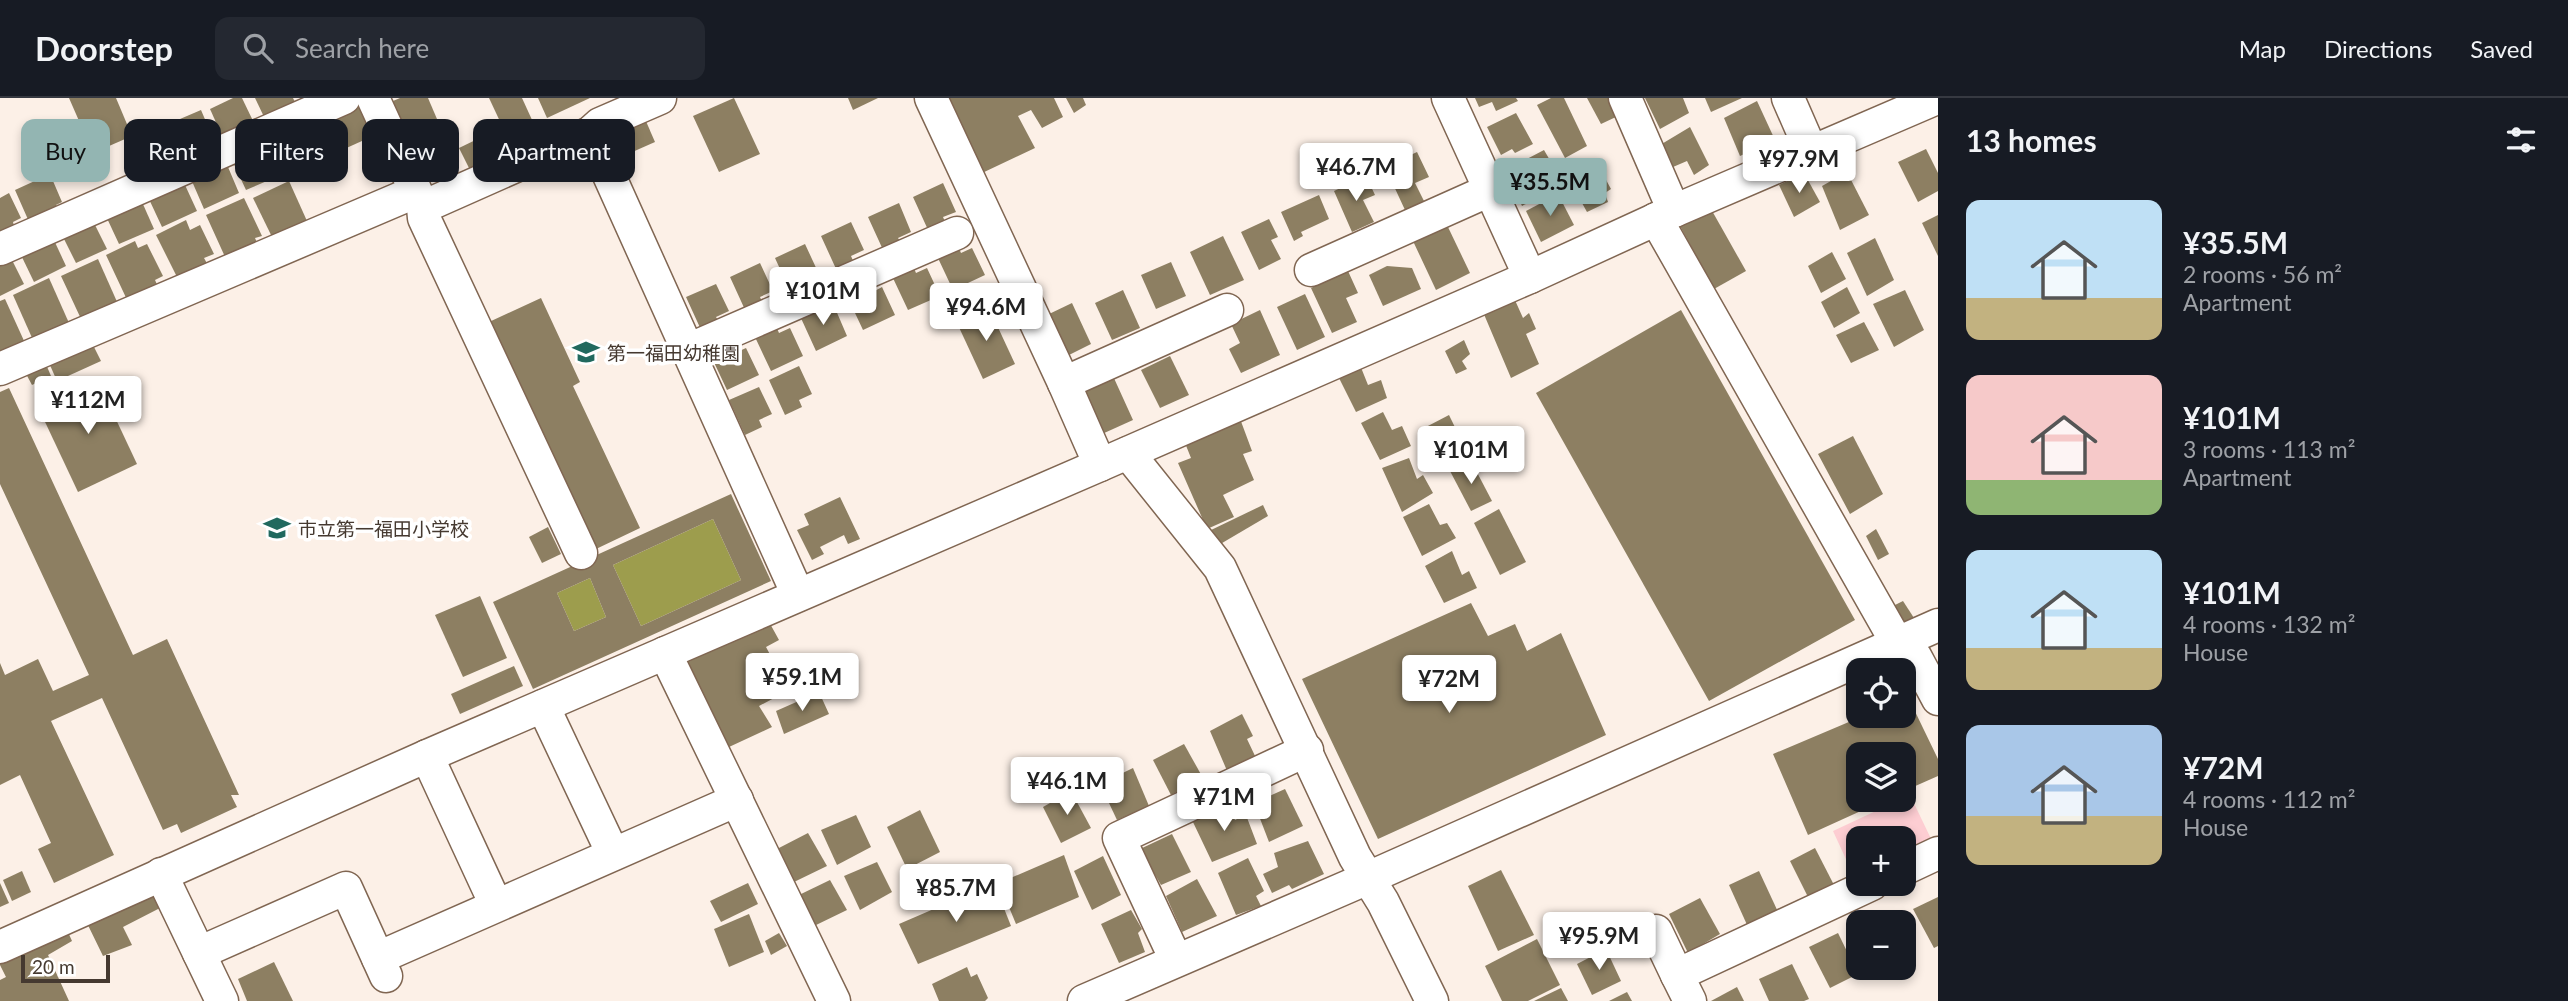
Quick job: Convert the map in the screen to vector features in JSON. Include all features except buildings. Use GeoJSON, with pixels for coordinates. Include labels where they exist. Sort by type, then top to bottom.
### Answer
{"type":"FeatureCollection","features":[{"type":"Feature","properties":{"kind":"street"},"geometry":{"type":"LineString","coordinates":[[0,249],[344,98]]}},
{"type":"Feature","properties":{"kind":"street"},"geometry":{"type":"LineString","coordinates":[[373,98],[419,200],[424,218],[581,553]]}},
{"type":"Feature","properties":{"kind":"street"},"geometry":{"type":"LineString","coordinates":[[612,119],[660,98]]}},
{"type":"Feature","properties":{"kind":"street"},"geometry":{"type":"LineString","coordinates":[[931,98],[1064,383],[1104,456],[1220,568],[1355,857],[1383,902],[1432,1001]]}},
{"type":"Feature","properties":{"kind":"street"},"geometry":{"type":"LineString","coordinates":[[1448,98],[1530,277]]}},
{"type":"Feature","properties":{"kind":"street"},"geometry":{"type":"LineString","coordinates":[[1625,98],[1665,215],[1897,643],[1915,656],[1938,699]]}},
{"type":"Feature","properties":{"kind":"street"},"geometry":{"type":"LineString","coordinates":[[1788,98],[1812,153]]}},
{"type":"Feature","properties":{"kind":"street"},"geometry":{"type":"LineString","coordinates":[[0,947],[665,653],[795,587],[1530,277],[1665,215],[1937,98]]}},
{"type":"Feature","properties":{"kind":"street"},"geometry":{"type":"LineString","coordinates":[[0,369],[473,179]]}},
{"type":"Feature","properties":{"kind":"street"},"geometry":{"type":"LineString","coordinates":[[612,182],[795,587]]}},
{"type":"Feature","properties":{"kind":"street"},"geometry":{"type":"LineString","coordinates":[[1311,270],[1490,190]]}},
{"type":"Feature","properties":{"kind":"street"},"geometry":{"type":"LineString","coordinates":[[688,350],[957,233]]}},
{"type":"Feature","properties":{"kind":"street"},"geometry":{"type":"LineString","coordinates":[[1064,383],[1227,310]]}},
{"type":"Feature","properties":{"kind":"street"},"geometry":{"type":"LineString","coordinates":[[1084,1001],[1938,625]]}},
{"type":"Feature","properties":{"kind":"street"},"geometry":{"type":"LineString","coordinates":[[665,653],[834,1001]]}},
{"type":"Feature","properties":{"kind":"street"},"geometry":{"type":"LineString","coordinates":[[543,706],[613,854]]}},
{"type":"Feature","properties":{"kind":"street"},"geometry":{"type":"LineString","coordinates":[[1176,960],[1119,838],[1307,751]]}},
{"type":"Feature","properties":{"kind":"street"},"geometry":{"type":"LineString","coordinates":[[427,756],[496,905]]}},
{"type":"Feature","properties":{"kind":"street"},"geometry":{"type":"LineString","coordinates":[[199,953],[346,888],[382,967],[496,905],[737,800]]}},
{"type":"Feature","properties":{"kind":"street"},"geometry":{"type":"LineString","coordinates":[[1916,863],[1938,853]]}},
{"type":"Feature","properties":{"kind":"street"},"geometry":{"type":"LineString","coordinates":[[161,874],[222,1001]]}},
{"type":"Feature","properties":{"kind":"street"},"geometry":{"type":"LineString","coordinates":[[1656,931],[1684,988],[1850,896]]}},
{"type":"Feature","properties":{"kind":"shaded area"},"geometry":{"type":"Polygon","coordinates":[[[713,519],[741,580],[641,626],[613,565],[713,519]]]}},
{"type":"Feature","properties":{"kind":"shaded area"},"geometry":{"type":"Polygon","coordinates":[[[590,578],[606,617],[574,631],[557,593],[590,578]]]}},
{"type":"Feature","properties":{"kind":"shaded area"},"geometry":{"type":"Polygon","coordinates":[[[1916,808],[1934,845],[1916,853],[1916,826],[1846,826],[1846,859],[1833,831],[1874,812],[1916,812],[1916,808]]]}},
{"type":"Feature","properties":{"kind":"place","name":"第一福田幼稚園"},"geometry":{"type":"Point","coordinates":[586,352]}},
{"type":"Feature","properties":{"kind":"place","name":"市立第一福田小学校"},"geometry":{"type":"Point","coordinates":[277,528]}}]}
